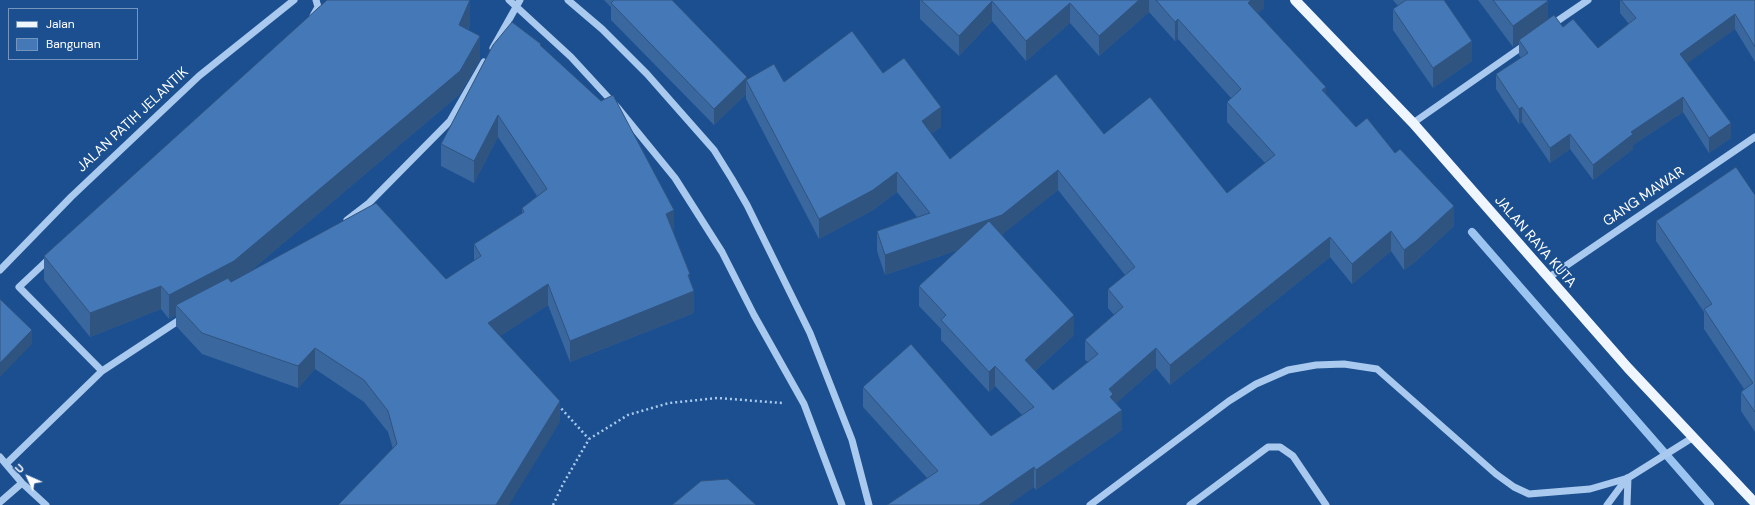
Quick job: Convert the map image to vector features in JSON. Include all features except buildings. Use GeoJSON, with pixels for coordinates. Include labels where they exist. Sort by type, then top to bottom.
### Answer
{"type":"FeatureCollection","features":[{"type":"Feature","properties":{"kind":"main road","name":"JALAN RAYA KUTA"},"geometry":{"type":"LineString","coordinates":[[1295,0],[1413,123],[1548,278],[1692,438],[1755,503]]}},
{"type":"Feature","properties":{"kind":"street","name":"JALAN PATIH JELANTIK"},"geometry":{"type":"LineString","coordinates":[[0,270],[71,197],[198,76],[294,0]]}},
{"type":"Feature","properties":{"kind":"street"},"geometry":{"type":"LineString","coordinates":[[309,22],[318,8],[316,0]]}},
{"type":"Feature","properties":{"kind":"street"},"geometry":{"type":"LineString","coordinates":[[509,0],[518,3],[571,56],[612,101],[675,178],[722,252],[754,315],[804,404],[842,505]]}},
{"type":"Feature","properties":{"kind":"street"},"geometry":{"type":"LineString","coordinates":[[568,0],[602,29],[647,74],[714,150],[748,205],[810,333],[852,440],[869,505]]}},
{"type":"Feature","properties":{"kind":"street"},"geometry":{"type":"LineString","coordinates":[[1542,32],[1588,0]]}},
{"type":"Feature","properties":{"kind":"street"},"geometry":{"type":"LineString","coordinates":[[338,228],[369,203],[450,122],[518,3]]}},
{"type":"Feature","properties":{"kind":"street"},"geometry":{"type":"LineString","coordinates":[[1413,123],[1529,41]]}},
{"type":"Feature","properties":{"kind":"street","name":"GANG MAWAR"},"geometry":{"type":"LineString","coordinates":[[1548,278],[1755,137]]}},
{"type":"Feature","properties":{"kind":"street"},"geometry":{"type":"LineString","coordinates":[[56,252],[19,287],[102,370]]}},
{"type":"Feature","properties":{"kind":"street"},"geometry":{"type":"LineString","coordinates":[[6,464],[102,370],[176,321],[188,315]]}},
{"type":"Feature","properties":{"kind":"street"},"geometry":{"type":"LineString","coordinates":[[1090,505],[1229,401],[1256,384],[1288,370],[1316,364],[1344,364],[1377,369],[1496,474],[1514,487],[1529,494],[1590,489],[1628,478],[1692,438]]}},
{"type":"Feature","properties":{"kind":"street"},"geometry":{"type":"LineString","coordinates":[[1190,505],[1268,448],[1280,446],[1294,456],[1326,505]]}},
{"type":"Feature","properties":{"kind":"street"},"geometry":{"type":"LineString","coordinates":[[0,457],[22,483],[46,505]]}},
{"type":"Feature","properties":{"kind":"street"},"geometry":{"type":"LineString","coordinates":[[1607,505],[1628,478]]}},
{"type":"Feature","properties":{"kind":"street"},"geometry":{"type":"LineString","coordinates":[[1627,505],[1628,478]]}},
{"type":"Feature","properties":{"kind":"street"},"geometry":{"type":"LineString","coordinates":[[0,502],[22,483]]}},
{"type":"Feature","properties":{"kind":"path"},"geometry":{"type":"LineString","coordinates":[[553,505],[563,484],[589,439],[628,415],[669,403],[718,398],[804,404]]}},
{"type":"Feature","properties":{"kind":"path"},"geometry":{"type":"LineString","coordinates":[[557,404],[589,439]]}},
{"type":"Feature","properties":{"kind":"waterway"},"geometry":{"type":"LineString","coordinates":[[1472,232],[1710,505]]}}]}
